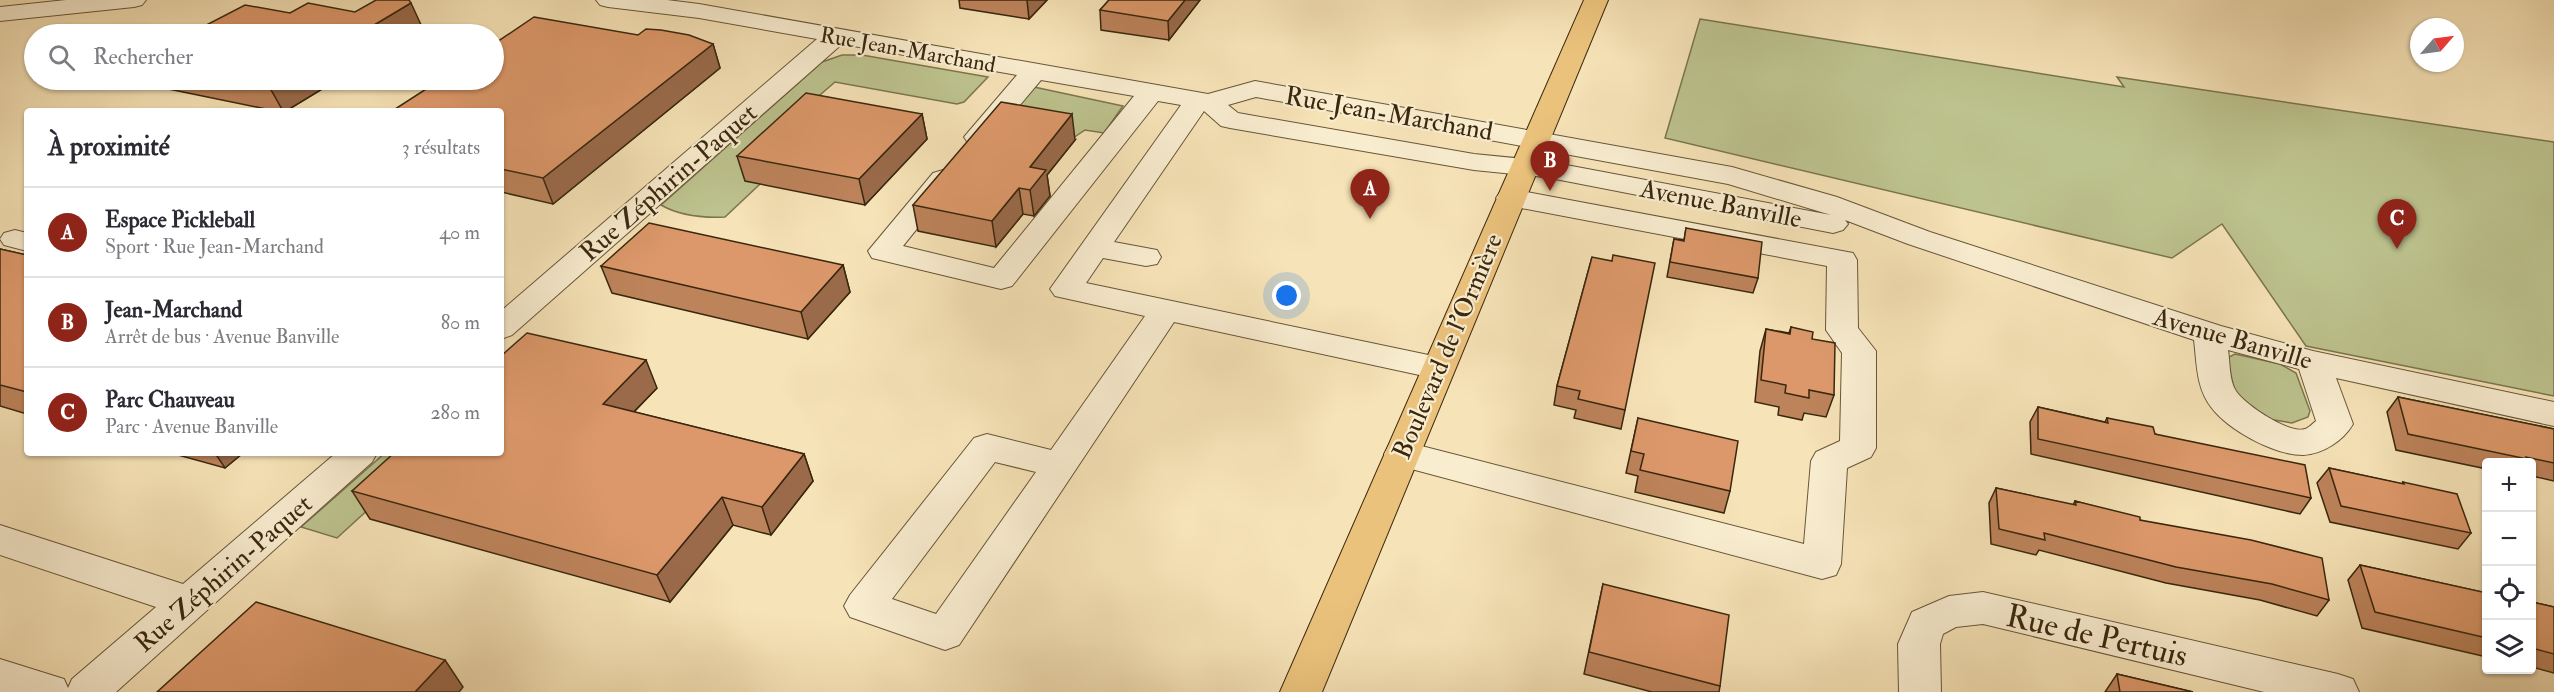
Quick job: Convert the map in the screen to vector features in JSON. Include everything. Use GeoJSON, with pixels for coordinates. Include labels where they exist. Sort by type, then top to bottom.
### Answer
{"type":"FeatureCollection","features":[{"type":"Feature","properties":{"kind":"main road","name":"Boulevard de l'Ormière"},"geometry":{"type":"LineString","coordinates":[[1301,692],[1596,0]]}},
{"type":"Feature","properties":{"kind":"street"},"geometry":{"type":"LineString","coordinates":[[0,14],[134,0]]}},
{"type":"Feature","properties":{"kind":"street","name":"Rue Jean-Marchand"},"geometry":{"type":"LineString","coordinates":[[608,0],[699,11],[1204,101],[1230,120],[1474,162],[1530,152]]}},
{"type":"Feature","properties":{"kind":"street","name":"Rue Zéphirin-Paquet"},"geometry":{"type":"LineString","coordinates":[[504,325],[836,36]]}},
{"type":"Feature","properties":{"kind":"street"},"geometry":{"type":"LineString","coordinates":[[1034,72],[883,250],[1001,279],[1151,93]]}},
{"type":"Feature","properties":{"kind":"street"},"geometry":{"type":"LineString","coordinates":[[1204,101],[1066,289],[1438,368]]}},
{"type":"Feature","properties":{"kind":"street","name":"Avenue Banville"},"geometry":{"type":"LineString","coordinates":[[1530,152],[1821,222],[1919,238],[2210,334],[2313,362],[2554,414]]}},
{"type":"Feature","properties":{"kind":"street"},"geometry":{"type":"LineString","coordinates":[[1402,454],[1822,564],[1829,461],[1858,448],[1859,351],[1842,330],[1842,260],[1510,198]]}},
{"type":"Feature","properties":{"kind":"street"},"geometry":{"type":"LineString","coordinates":[[1096,248],[1146,257]]}},
{"type":"Feature","properties":{"kind":"street"},"geometry":{"type":"LineString","coordinates":[[1060,465],[987,447],[864,606],[945,633],[1060,465],[1166,310]]}},
{"type":"Feature","properties":{"kind":"street"},"geometry":{"type":"LineString","coordinates":[[2210,334],[2218,392],[2240,416],[2272,434],[2304,442],[2320,436],[2336,424],[2313,362]]}},
{"type":"Feature","properties":{"kind":"street","name":"Rue Zéphirin-Paquet"},"geometry":{"type":"LineString","coordinates":[[87,692],[355,456]]}},
{"type":"Feature","properties":{"kind":"street"},"geometry":{"type":"LineString","coordinates":[[0,540],[189,602]]}},
{"type":"Feature","properties":{"kind":"street","name":"Rue de Pertuis"},"geometry":{"type":"LineString","coordinates":[[1920,692],[1919,644],[1926,624],[1948,612],[1983,608],[2338,692]]}},
{"type":"Feature","properties":{"kind":"street"},"geometry":{"type":"LineString","coordinates":[[0,677],[49,692]]}},
{"type":"Feature","properties":{"kind":"green space"},"geometry":{"type":"Polygon","coordinates":[[[1700,19],[2124,87],[2117,77],[2554,142],[2554,396],[2306,346],[2222,224],[2172,258],[1665,138],[1700,19]]]}},
{"type":"Feature","properties":{"kind":"green space"},"geometry":{"type":"Polygon","coordinates":[[[842,55],[862,55],[988,77],[964,102],[957,104],[835,82],[790,121],[760,184],[725,217],[692,216],[661,205],[822,62],[842,55]]]}},
{"type":"Feature","properties":{"kind":"green space"},"geometry":{"type":"Polygon","coordinates":[[[1034,87],[1123,106],[1104,133],[1085,130],[1073,138],[1000,125],[1034,87]]]}},
{"type":"Feature","properties":{"kind":"green space"},"geometry":{"type":"Polygon","coordinates":[[[2235,354],[2280,364],[2296,373],[2310,411],[2308,417],[2292,423],[2268,419],[2237,399],[2226,362],[2235,354]]]}},
{"type":"Feature","properties":{"kind":"green space"},"geometry":{"type":"Polygon","coordinates":[[[382,456],[427,456],[337,538],[301,527],[382,456]]]}},
{"type":"Feature","properties":{"kind":"building"},"geometry":{"type":"Polygon","coordinates":[[[376,0],[409,0],[411,3],[376,24],[208,24],[245,5],[290,13],[308,3],[355,12],[376,0]]]}},
{"type":"Feature","properties":{"kind":"building"},"geometry":{"type":"Polygon","coordinates":[[[1109,0],[1185,0],[1168,21],[1100,10],[1109,0]]]}},
{"type":"Feature","properties":{"kind":"building"},"geometry":{"type":"Polygon","coordinates":[[[534,17],[638,35],[646,29],[661,30],[689,35],[713,44],[543,178],[504,170],[504,108],[397,108],[425,90],[504,90],[504,37],[534,17]]]}},
{"type":"Feature","properties":{"kind":"building"},"geometry":{"type":"Polygon","coordinates":[[[806,93],[922,114],[859,179],[737,156],[806,93]]]}},
{"type":"Feature","properties":{"kind":"building"},"geometry":{"type":"Polygon","coordinates":[[[1001,102],[1072,114],[1030,167],[1046,170],[1030,190],[1019,188],[992,221],[913,205],[1001,102]]]}},
{"type":"Feature","properties":{"kind":"building"},"geometry":{"type":"Polygon","coordinates":[[[649,223],[843,265],[801,312],[601,266],[649,223]]]}},
{"type":"Feature","properties":{"kind":"building"},"geometry":{"type":"Polygon","coordinates":[[[1686,228],[1762,242],[1758,278],[1670,262],[1674,239],[1684,241],[1686,228]]]}},
{"type":"Feature","properties":{"kind":"building"},"geometry":{"type":"Polygon","coordinates":[[[0,249],[24,254],[24,391],[0,385],[0,249]]]}},
{"type":"Feature","properties":{"kind":"building"},"geometry":{"type":"Polygon","coordinates":[[[1613,255],[1655,263],[1625,410],[1578,399],[1580,391],[1557,386],[1592,257],[1612,261],[1613,255]]]}},
{"type":"Feature","properties":{"kind":"building"},"geometry":{"type":"Polygon","coordinates":[[[1791,327],[1813,332],[1812,339],[1835,343],[1834,395],[1809,390],[1809,398],[1785,393],[1786,385],[1761,380],[1766,329],[1790,334],[1791,327]]]}},
{"type":"Feature","properties":{"kind":"building"},"geometry":{"type":"Polygon","coordinates":[[[527,333],[646,360],[603,404],[804,454],[762,507],[722,497],[657,575],[352,491],[391,456],[504,456],[504,353],[527,333]]]}},
{"type":"Feature","properties":{"kind":"building"},"geometry":{"type":"Polygon","coordinates":[[[2398,397],[2554,429],[2554,463],[2536,458],[2522,458],[2408,434],[2398,397]]]}},
{"type":"Feature","properties":{"kind":"building"},"geometry":{"type":"Polygon","coordinates":[[[2038,407],[2108,423],[2107,418],[2153,427],[2155,434],[2305,465],[2311,498],[2038,439],[2038,407]]]}},
{"type":"Feature","properties":{"kind":"building"},"geometry":{"type":"Polygon","coordinates":[[[1638,418],[1738,441],[1730,491],[1640,470],[1644,454],[1631,451],[1638,418]]]}},
{"type":"Feature","properties":{"kind":"building"},"geometry":{"type":"Polygon","coordinates":[[[2329,468],[2457,494],[2471,533],[2341,506],[2329,468]]]}},
{"type":"Feature","properties":{"kind":"building"},"geometry":{"type":"Polygon","coordinates":[[[1996,488],[2076,505],[2075,501],[2140,517],[2140,520],[2251,540],[2322,558],[2329,600],[2272,584],[2176,567],[2044,533],[2045,540],[1999,529],[1996,488]]]}},
{"type":"Feature","properties":{"kind":"building"},"geometry":{"type":"Polygon","coordinates":[[[2360,565],[2482,592],[2482,637],[2375,612],[2360,565]]]}},
{"type":"Feature","properties":{"kind":"building"},"geometry":{"type":"Polygon","coordinates":[[[1603,584],[1729,615],[1720,686],[1589,652],[1603,584]]]}},
{"type":"Feature","properties":{"kind":"building"},"geometry":{"type":"Polygon","coordinates":[[[256,602],[445,660],[415,692],[157,692],[256,602]]]}},
{"type":"Feature","properties":{"kind":"building"},"geometry":{"type":"Polygon","coordinates":[[[2536,603],[2554,607],[2554,654],[2536,649],[2536,603]]]}},
{"type":"Feature","properties":{"kind":"building"},"geometry":{"type":"Polygon","coordinates":[[[2117,674],[2193,692],[2120,692],[2117,674]]]}},
{"type":"Feature","properties":{"kind":"place","name":"Jean-Marchand"},"geometry":{"type":"Point","coordinates":[1550,191]}},
{"type":"Feature","properties":{"kind":"place","name":"Espace Pickleball"},"geometry":{"type":"Point","coordinates":[1370,219]}},
{"type":"Feature","properties":{"kind":"place","name":"Parc Chauveau"},"geometry":{"type":"Point","coordinates":[2397,249]}}]}
